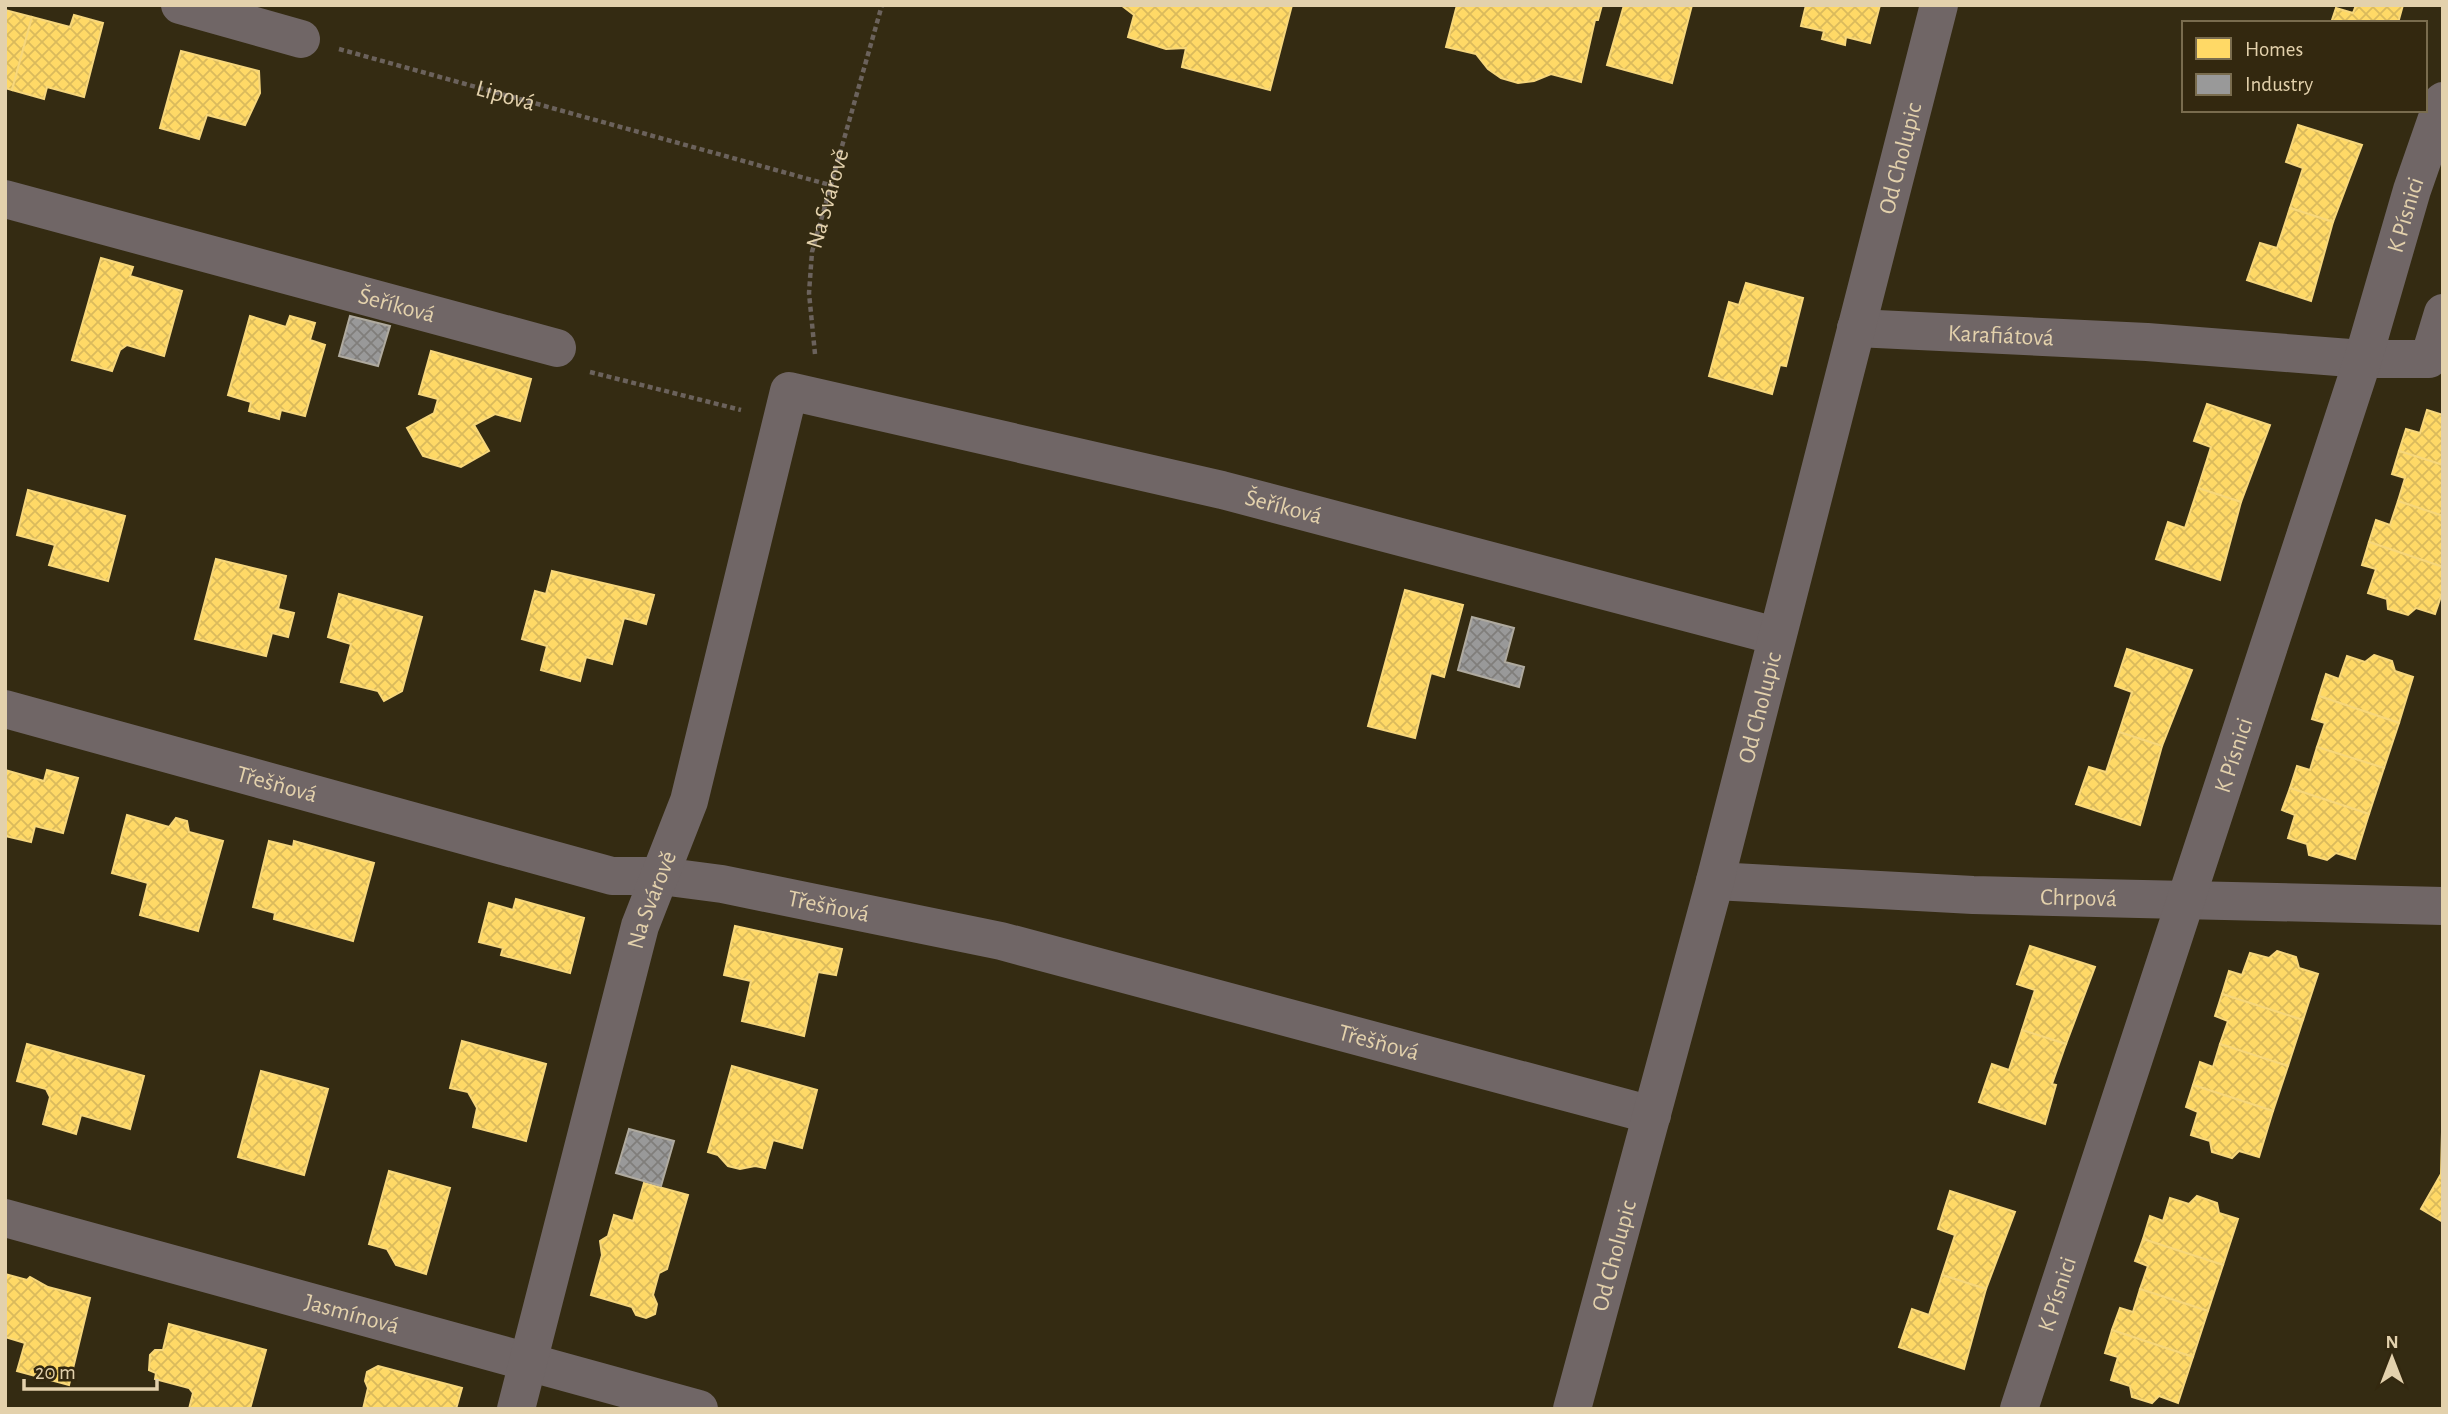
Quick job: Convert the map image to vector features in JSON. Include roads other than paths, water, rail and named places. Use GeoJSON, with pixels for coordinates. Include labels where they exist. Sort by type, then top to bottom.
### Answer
{"type":"FeatureCollection","features":[{"type":"Feature","properties":{"kind":"street"},"geometry":{"type":"LineString","coordinates":[[180,5],[301,39]]}},
{"type":"Feature","properties":{"kind":"street","name":"Od Cholupic"},"geometry":{"type":"LineString","coordinates":[[1572,1409],[1715,881],[1939,5]]}},
{"type":"Feature","properties":{"kind":"street","name":"K Písnici"},"geometry":{"type":"LineString","coordinates":[[2019,1409],[2363,359],[2428,197],[2443,101]]}},
{"type":"Feature","properties":{"kind":"street","name":"Šeříková"},"geometry":{"type":"LineString","coordinates":[[5,199],[557,348]]}},
{"type":"Feature","properties":{"kind":"street","name":"Karafiátová"},"geometry":{"type":"LineString","coordinates":[[1856,328],[2147,342],[2363,359],[2429,359],[2443,313]]}},
{"type":"Feature","properties":{"kind":"street","name":"Šeříková"},"geometry":{"type":"LineString","coordinates":[[793,403],[1222,490],[1776,636]]}},
{"type":"Feature","properties":{"kind":"street","name":"Na Svárově"},"geometry":{"type":"LineString","coordinates":[[516,1409],[640,926],[689,802],[793,403]]}},
{"type":"Feature","properties":{"kind":"street","name":"Třešňová"},"geometry":{"type":"LineString","coordinates":[[5,709],[612,876],[661,876],[722,884],[1001,941],[1652,1115]]}},
{"type":"Feature","properties":{"kind":"street","name":"Chrpová"},"geometry":{"type":"LineString","coordinates":[[1715,881],[1973,895],[2443,906]]}},
{"type":"Feature","properties":{"kind":"street","name":"Jasmínová"},"geometry":{"type":"LineString","coordinates":[[5,1218],[699,1409]]}}]}
